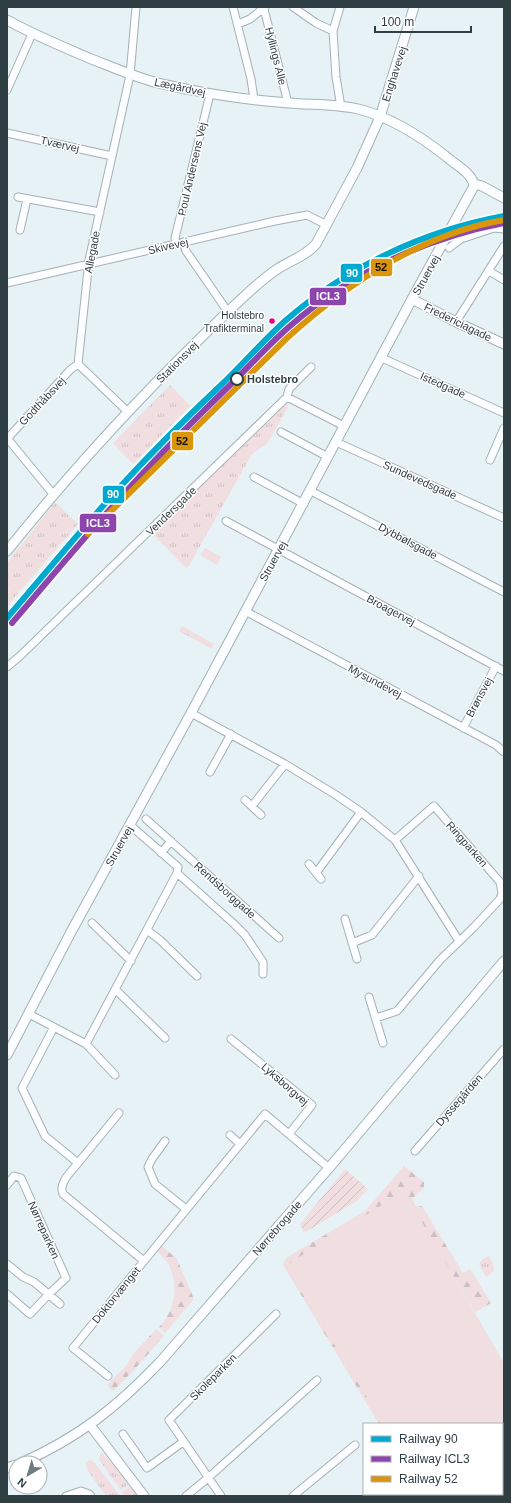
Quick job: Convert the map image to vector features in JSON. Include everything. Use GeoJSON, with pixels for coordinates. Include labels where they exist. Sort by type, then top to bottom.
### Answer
{"type":"FeatureCollection","features":[{"type":"Feature","properties":{"kind":"street","name":"Allegade"},"geometry":{"type":"LineString","coordinates":[[78,364],[88,264],[130,75],[136,7]]}},
{"type":"Feature","properties":{"kind":"street"},"geometry":{"type":"LineString","coordinates":[[233,7],[251,79],[254,99]]}},
{"type":"Feature","properties":{"kind":"street"},"geometry":{"type":"LineString","coordinates":[[293,7],[316,23],[333,31]]}},
{"type":"Feature","properties":{"kind":"street"},"geometry":{"type":"LineString","coordinates":[[340,7],[333,31],[336,77],[341,107]]}},
{"type":"Feature","properties":{"kind":"street","name":"Enghavevej"},"geometry":{"type":"LineString","coordinates":[[380,117],[414,7]]}},
{"type":"Feature","properties":{"kind":"street"},"geometry":{"type":"LineString","coordinates":[[238,24],[250,19],[265,8]]}},
{"type":"Feature","properties":{"kind":"street","name":"Hyllings Alle"},"geometry":{"type":"LineString","coordinates":[[265,8],[288,103]]}},
{"type":"Feature","properties":{"kind":"street","name":"Lægårdvej"},"geometry":{"type":"LineString","coordinates":[[7,20],[32,34],[130,75],[157,83],[210,94],[288,103],[341,107],[380,117]]}},
{"type":"Feature","properties":{"kind":"street"},"geometry":{"type":"LineString","coordinates":[[7,90],[32,34]]}},
{"type":"Feature","properties":{"kind":"street","name":"Poul Andersens Vej"},"geometry":{"type":"LineString","coordinates":[[180,243],[175,238],[210,94]]}},
{"type":"Feature","properties":{"kind":"street"},"geometry":{"type":"LineString","coordinates":[[380,117],[407,130],[442,154],[466,173],[474,184],[482,186],[504,198]]}},
{"type":"Feature","properties":{"kind":"street","name":"Stationsvej"},"geometry":{"type":"LineString","coordinates":[[7,551],[53,494],[128,412],[228,312],[263,279],[309,251],[316,244],[357,168],[380,117]]}},
{"type":"Feature","properties":{"kind":"street","name":"Tværvej"},"geometry":{"type":"LineString","coordinates":[[7,133],[112,156]]}},
{"type":"Feature","properties":{"kind":"street","name":"Struervej"},"geometry":{"type":"LineString","coordinates":[[7,1054],[71,932],[304,504],[412,299],[474,189],[474,184]]}},
{"type":"Feature","properties":{"kind":"street"},"geometry":{"type":"LineString","coordinates":[[18,197],[100,212]]}},
{"type":"Feature","properties":{"kind":"street"},"geometry":{"type":"LineString","coordinates":[[20,230],[27,199]]}},
{"type":"Feature","properties":{"kind":"street","name":"Skivevej"},"geometry":{"type":"LineString","coordinates":[[7,283],[307,215],[327,224]]}},
{"type":"Feature","properties":{"kind":"street"},"geometry":{"type":"LineString","coordinates":[[449,248],[462,238],[494,228],[504,229]]}},
{"type":"Feature","properties":{"kind":"street"},"geometry":{"type":"LineString","coordinates":[[180,243],[228,312]]}},
{"type":"Feature","properties":{"kind":"street"},"geometry":{"type":"LineString","coordinates":[[456,322],[504,246]]}},
{"type":"Feature","properties":{"kind":"street"},"geometry":{"type":"LineString","coordinates":[[489,271],[504,280]]}},
{"type":"Feature","properties":{"kind":"street","name":"Fredericiagade"},"geometry":{"type":"LineString","coordinates":[[412,299],[456,322],[504,344]]}},
{"type":"Feature","properties":{"kind":"street","name":"Istedgade"},"geometry":{"type":"LineString","coordinates":[[382,358],[504,412]]}},
{"type":"Feature","properties":{"kind":"street"},"geometry":{"type":"LineString","coordinates":[[78,364],[128,412]]}},
{"type":"Feature","properties":{"kind":"street","name":"Godthåbsvej"},"geometry":{"type":"LineString","coordinates":[[7,438],[70,370],[78,364]]}},
{"type":"Feature","properties":{"kind":"street","name":"Vendersgade"},"geometry":{"type":"LineString","coordinates":[[7,668],[287,397],[289,389],[311,367]]}},
{"type":"Feature","properties":{"kind":"street"},"geometry":{"type":"LineString","coordinates":[[287,397],[344,426]]}},
{"type":"Feature","properties":{"kind":"street"},"geometry":{"type":"LineString","coordinates":[[490,460],[504,428]]}},
{"type":"Feature","properties":{"kind":"street"},"geometry":{"type":"LineString","coordinates":[[281,432],[328,457]]}},
{"type":"Feature","properties":{"kind":"street"},"geometry":{"type":"LineString","coordinates":[[7,438],[53,494]]}},
{"type":"Feature","properties":{"kind":"street","name":"Sundevedsgade"},"geometry":{"type":"LineString","coordinates":[[336,442],[504,518]]}},
{"type":"Feature","properties":{"kind":"street"},"geometry":{"type":"LineString","coordinates":[[254,476],[304,504]]}},
{"type":"Feature","properties":{"kind":"street","name":"Dybbølsgade"},"geometry":{"type":"LineString","coordinates":[[311,490],[504,592]]}},
{"type":"Feature","properties":{"kind":"street","name":"Broagervej"},"geometry":{"type":"LineString","coordinates":[[226,520],[504,671]]}},
{"type":"Feature","properties":{"kind":"street","name":"Mysundevej"},"geometry":{"type":"LineString","coordinates":[[245,611],[496,745],[504,752]]}},
{"type":"Feature","properties":{"kind":"street","name":"Brønsvej"},"geometry":{"type":"LineString","coordinates":[[463,728],[496,666]]}},
{"type":"Feature","properties":{"kind":"street"},"geometry":{"type":"LineString","coordinates":[[191,713],[285,764],[336,795],[361,812],[395,840],[420,876],[459,941]]}},
{"type":"Feature","properties":{"kind":"street"},"geometry":{"type":"LineString","coordinates":[[210,772],[231,734]]}},
{"type":"Feature","properties":{"kind":"street"},"geometry":{"type":"LineString","coordinates":[[252,806],[285,764]]}},
{"type":"Feature","properties":{"kind":"street"},"geometry":{"type":"LineString","coordinates":[[245,800],[261,815]]}},
{"type":"Feature","properties":{"kind":"street","name":"Ringparken"},"geometry":{"type":"LineString","coordinates":[[376,1018],[397,1011],[440,960],[500,900],[502,893],[500,882],[434,806],[395,840]]}},
{"type":"Feature","properties":{"kind":"street"},"geometry":{"type":"LineString","coordinates":[[310,864],[318,876],[361,812]]}},
{"type":"Feature","properties":{"kind":"street","name":"Rendsborggade"},"geometry":{"type":"LineString","coordinates":[[146,819],[279,938]]}},
{"type":"Feature","properties":{"kind":"street","name":"Rendsborggade"},"geometry":{"type":"LineString","coordinates":[[86,1044],[116,990],[178,867],[130,825]]}},
{"type":"Feature","properties":{"kind":"street"},"geometry":{"type":"LineString","coordinates":[[161,853],[171,841]]}},
{"type":"Feature","properties":{"kind":"street","name":"Rendsborggade"},"geometry":{"type":"LineString","coordinates":[[176,873],[234,923],[263,962],[264,974]]}},
{"type":"Feature","properties":{"kind":"street"},"geometry":{"type":"LineString","coordinates":[[352,943],[372,935],[420,876]]}},
{"type":"Feature","properties":{"kind":"street"},"geometry":{"type":"LineString","coordinates":[[345,919],[357,959]]}},
{"type":"Feature","properties":{"kind":"street"},"geometry":{"type":"LineString","coordinates":[[92,924],[130,961]]}},
{"type":"Feature","properties":{"kind":"street"},"geometry":{"type":"LineString","coordinates":[[147,930],[160,940],[197,976]]}},
{"type":"Feature","properties":{"kind":"street","name":"Nørrebrogade"},"geometry":{"type":"LineString","coordinates":[[40,1455],[69,1439],[114,1406],[137,1386],[160,1362],[329,1168],[504,960]]}},
{"type":"Feature","properties":{"kind":"street"},"geometry":{"type":"LineString","coordinates":[[116,990],[165,1038]]}},
{"type":"Feature","properties":{"kind":"street"},"geometry":{"type":"LineString","coordinates":[[369,997],[384,1043]]}},
{"type":"Feature","properties":{"kind":"street"},"geometry":{"type":"LineString","coordinates":[[29,1014],[86,1044],[115,1076]]}},
{"type":"Feature","properties":{"kind":"street"},"geometry":{"type":"LineString","coordinates":[[54,1027],[22,1088],[45,1136],[78,1164]]}},
{"type":"Feature","properties":{"kind":"street","name":"Lyksborgvej"},"geometry":{"type":"LineString","coordinates":[[232,1039],[312,1105],[289,1134]]}},
{"type":"Feature","properties":{"kind":"street","name":"Dyssegården"},"geometry":{"type":"LineString","coordinates":[[415,1151],[504,1049]]}},
{"type":"Feature","properties":{"kind":"street","name":"Doktorvænget"},"geometry":{"type":"LineString","coordinates":[[108,1376],[73,1348],[144,1261],[63,1194],[61,1189],[62,1185],[78,1164],[119,1113]]}},
{"type":"Feature","properties":{"kind":"street"},"geometry":{"type":"LineString","coordinates":[[144,1261],[265,1114],[329,1168]]}},
{"type":"Feature","properties":{"kind":"street"},"geometry":{"type":"LineString","coordinates":[[230,1135],[240,1144]]}},
{"type":"Feature","properties":{"kind":"street"},"geometry":{"type":"LineString","coordinates":[[165,1141],[152,1158],[148,1167],[155,1184],[186,1209]]}},
{"type":"Feature","properties":{"kind":"street","name":"Nørreparken"},"geometry":{"type":"LineString","coordinates":[[7,1185],[14,1176],[21,1178],[66,1278],[30,1314],[7,1294]]}},
{"type":"Feature","properties":{"kind":"street"},"geometry":{"type":"LineString","coordinates":[[7,1264],[22,1277],[34,1282],[60,1304]]}},
{"type":"Feature","properties":{"kind":"street","name":"Skoleparken"},"geometry":{"type":"LineString","coordinates":[[221,1496],[169,1420],[276,1314]]}},
{"type":"Feature","properties":{"kind":"street"},"geometry":{"type":"LineString","coordinates":[[186,1496],[317,1380]]}},
{"type":"Feature","properties":{"kind":"street"},"geometry":{"type":"LineString","coordinates":[[90,1424],[144,1496]]}},
{"type":"Feature","properties":{"kind":"street"},"geometry":{"type":"LineString","coordinates":[[123,1434],[147,1468],[184,1442]]}},
{"type":"Feature","properties":{"kind":"street"},"geometry":{"type":"LineString","coordinates":[[294,1496],[355,1445]]}},
{"type":"Feature","properties":{"kind":"street"},"geometry":{"type":"LineString","coordinates":[[66,1496],[81,1491],[91,1496]]}},
{"type":"Feature","properties":{"kind":"green space"},"geometry":{"type":"Polygon","coordinates":[[[170,385],[190,406],[133,464],[113,443],[170,385]]]}},
{"type":"Feature","properties":{"kind":"green space"},"geometry":{"type":"Polygon","coordinates":[[[289,405],[270,439],[265,445],[252,454],[187,569],[152,533],[284,406],[289,405]]]}},
{"type":"Feature","properties":{"kind":"green space"},"geometry":{"type":"Polygon","coordinates":[[[55,502],[78,524],[7,606],[7,563],[55,502]]]}},
{"type":"Feature","properties":{"kind":"green space"},"geometry":{"type":"Polygon","coordinates":[[[205,548],[221,557],[217,565],[200,555],[205,548]]]}},
{"type":"Feature","properties":{"kind":"green space"},"geometry":{"type":"Polygon","coordinates":[[[182,626],[214,644],[212,649],[179,631],[182,626]]]}},
{"type":"Feature","properties":{"kind":"green space"},"geometry":{"type":"Polygon","coordinates":[[[404,1166],[424,1182],[424,1188],[412,1199],[416,1206],[422,1206],[463,1273],[470,1269],[491,1303],[475,1312],[404,1194],[391,1423],[378,1423],[283,1265],[286,1258],[365,1211],[404,1166]]]}},
{"type":"Feature","properties":{"kind":"green space"},"geometry":{"type":"Polygon","coordinates":[[[345,1169],[368,1189],[357,1201],[304,1233],[300,1224],[345,1169]]]}},
{"type":"Feature","properties":{"kind":"green space"},"geometry":{"type":"Polygon","coordinates":[[[404,1191],[504,1363],[504,1496],[429,1496],[503,1495],[503,1423],[383,1423],[285,1266],[404,1191]]]}},
{"type":"Feature","properties":{"kind":"green space"},"geometry":{"type":"Polygon","coordinates":[[[161,1245],[177,1259],[194,1299],[165,1333],[159,1327],[165,1320],[172,1305],[174,1296],[174,1279],[168,1263],[157,1251],[161,1245]]]}},
{"type":"Feature","properties":{"kind":"green space"},"geometry":{"type":"Polygon","coordinates":[[[489,1256],[493,1263],[494,1271],[486,1277],[479,1264],[483,1259],[489,1256]]]}},
{"type":"Feature","properties":{"kind":"green space"},"geometry":{"type":"Polygon","coordinates":[[[156,1329],[164,1336],[113,1391],[107,1385],[125,1367],[135,1352],[156,1329]]]}},
{"type":"Feature","properties":{"kind":"green space"},"geometry":{"type":"Polygon","coordinates":[[[101,1452],[117,1468],[128,1485],[121,1490],[99,1460],[101,1452]]]}},
{"type":"Feature","properties":{"kind":"green space"},"geometry":{"type":"Polygon","coordinates":[[[90,1460],[95,1463],[120,1496],[106,1496],[88,1471],[85,1463],[90,1460]]]}},
{"type":"Feature","properties":{"kind":"green space"},"geometry":{"type":"Polygon","coordinates":[[[129,1487],[139,1496],[124,1496],[122,1492],[129,1487]]]}},
{"type":"Feature","properties":{"kind":"railway"},"geometry":{"type":"LineString","coordinates":[[7,623],[88,534]]}},
{"type":"Feature","properties":{"kind":"rail line","name":"90"},"geometry":{"type":"LineString","coordinates":[[7,618],[143,462],[285,321],[334,284],[387,254],[444,231],[504,216]]}},
{"type":"Feature","properties":{"kind":"rail line","name":"52"},"geometry":{"type":"LineString","coordinates":[[88,534],[287,338],[335,298],[388,263],[415,249],[444,236],[473,227],[504,220]]}},
{"type":"Feature","properties":{"kind":"rail line","name":"ICL3"},"geometry":{"type":"LineString","coordinates":[[12,623],[95,526],[186,428],[273,341],[313,307],[364,274],[390,260],[446,238],[504,223]]}},
{"type":"Feature","properties":{"kind":"place","name":"Holstebro Trafikterminal"},"geometry":{"type":"Point","coordinates":[272,321]}},
{"type":"Feature","properties":{"kind":"place","name":"Holstebro"},"geometry":{"type":"Point","coordinates":[237,379]}}]}
